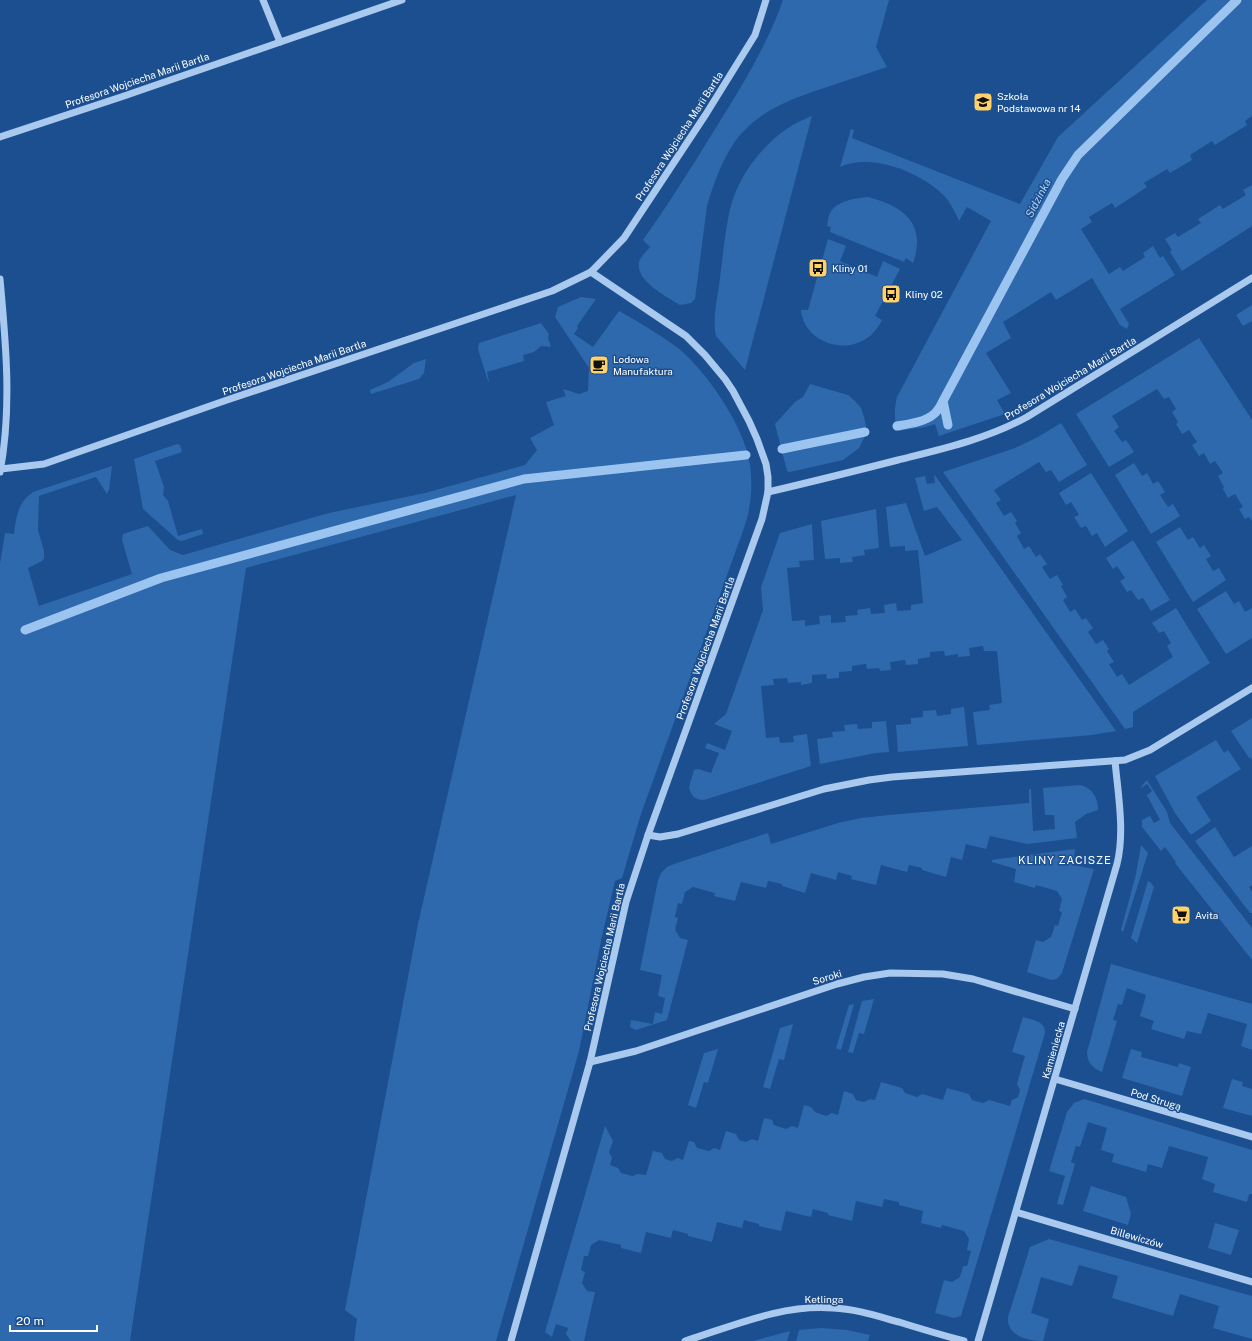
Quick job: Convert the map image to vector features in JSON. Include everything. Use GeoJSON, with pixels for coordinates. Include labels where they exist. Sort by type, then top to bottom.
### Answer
{"type":"FeatureCollection","features":[{"type":"Feature","properties":{"kind":"street"},"geometry":{"type":"LineString","coordinates":[[264,0],[280,42]]}},
{"type":"Feature","properties":{"kind":"street","name":"Profesora Wojciecha Marii Bartla"},"geometry":{"type":"LineString","coordinates":[[0,136],[402,0]]}},
{"type":"Feature","properties":{"kind":"street","name":"Profesora Wojciecha Marii Bartla"},"geometry":{"type":"LineString","coordinates":[[0,471],[48,463],[234,398],[552,291],[591,272],[624,238],[706,114],[755,36],[766,0]]}},
{"type":"Feature","properties":{"kind":"street","name":"Profesora Wojciecha Marii Bartla"},"geometry":{"type":"LineString","coordinates":[[511,1341],[590,1062],[626,902],[648,835],[762,519],[768,492],[767,470],[757,439],[733,392],[715,366],[686,336],[591,272]]}},
{"type":"Feature","properties":{"kind":"street","name":"Profesora Wojciecha Marii Bartla"},"geometry":{"type":"LineString","coordinates":[[768,492],[932,452],[976,439],[1009,427],[1252,278]]}},
{"type":"Feature","properties":{"kind":"street"},"geometry":{"type":"LineString","coordinates":[[0,279],[6,342],[7,425],[0,471]]}},
{"type":"Feature","properties":{"kind":"street"},"geometry":{"type":"LineString","coordinates":[[648,835],[660,837],[678,834],[817,791],[869,780],[1125,760],[1145,753],[1252,688]]}},
{"type":"Feature","properties":{"kind":"street","name":"Kamieniecka"},"geometry":{"type":"LineString","coordinates":[[978,1341],[1119,856],[1120,829],[1115,761]]}},
{"type":"Feature","properties":{"kind":"street","name":"Soroki"},"geometry":{"type":"LineString","coordinates":[[590,1062],[636,1051],[837,984],[890,973],[929,973],[961,977],[1075,1009]]}},
{"type":"Feature","properties":{"kind":"street","name":"Pod Strugą"},"geometry":{"type":"LineString","coordinates":[[1055,1079],[1252,1137]]}},
{"type":"Feature","properties":{"kind":"street","name":"Billewiczów"},"geometry":{"type":"LineString","coordinates":[[1016,1212],[1252,1282]]}},
{"type":"Feature","properties":{"kind":"street","name":"Ketlinga"},"geometry":{"type":"LineString","coordinates":[[685,1341],[769,1315],[794,1310],[832,1308],[868,1313],[964,1341]]}},
{"type":"Feature","properties":{"kind":"shaded area"},"geometry":{"type":"Polygon","coordinates":[[[783,0],[889,0],[876,47],[887,67],[805,94],[781,104],[759,118],[740,135],[729,151],[720,169],[707,206],[695,299],[691,303],[680,305],[653,288],[642,276],[639,269],[639,262],[650,247],[643,240],[687,174],[742,85],[769,35],[783,0]]]}},
{"type":"Feature","properties":{"kind":"shaded area"},"geometry":{"type":"Polygon","coordinates":[[[1207,0],[1252,0],[1252,116],[1245,121],[1247,125],[1215,145],[1212,141],[1190,155],[1192,160],[1170,173],[1167,169],[1144,183],[1147,187],[1115,208],[1112,203],[1089,217],[1092,222],[1081,229],[1109,274],[1120,267],[1123,271],[1145,257],[1143,253],[1153,246],[1160,258],[1163,256],[1175,275],[1120,309],[1129,324],[1127,329],[1120,325],[1092,278],[1056,300],[1051,292],[1003,322],[1011,338],[986,353],[1011,393],[997,400],[1005,414],[939,436],[935,424],[898,431],[895,414],[897,397],[991,221],[967,207],[959,221],[947,199],[937,190],[926,181],[898,168],[868,162],[853,163],[840,167],[851,129],[854,130],[852,138],[1020,204],[1058,137],[1207,0]]]}},
{"type":"Feature","properties":{"kind":"shaded area"},"geometry":{"type":"Polygon","coordinates":[[[812,116],[745,370],[716,336],[715,329],[716,307],[725,234],[730,209],[742,180],[760,153],[784,131],[798,122],[812,116]]]}},
{"type":"Feature","properties":{"kind":"shaded area"},"geometry":{"type":"Polygon","coordinates":[[[1252,185],[1252,226],[1182,271],[1170,252],[1172,250],[1165,239],[1175,233],[1178,237],[1201,223],[1198,219],[1220,205],[1223,209],[1246,195],[1243,190],[1252,185]]]}},
{"type":"Feature","properties":{"kind":"shaded area"},"geometry":{"type":"Polygon","coordinates":[[[868,197],[892,205],[909,218],[917,237],[917,249],[913,263],[906,258],[904,262],[830,232],[831,227],[827,226],[830,213],[833,209],[841,203],[868,197]]]}},
{"type":"Feature","properties":{"kind":"shaded area"},"geometry":{"type":"Polygon","coordinates":[[[828,239],[846,246],[840,261],[877,277],[883,261],[900,269],[875,316],[882,320],[878,327],[867,338],[850,345],[831,344],[822,340],[814,335],[803,320],[801,310],[808,310],[828,239]]]}},
{"type":"Feature","properties":{"kind":"shaded area"},"geometry":{"type":"Polygon","coordinates":[[[581,297],[596,299],[577,326],[578,328],[574,334],[593,347],[619,311],[649,328],[678,348],[701,371],[723,401],[741,434],[747,450],[750,465],[751,497],[744,528],[641,814],[622,878],[615,881],[602,936],[579,1051],[496,1341],[354,1341],[357,1319],[345,1310],[418,924],[516,495],[246,568],[130,1341],[0,1341],[0,564],[5,533],[14,534],[17,516],[21,505],[33,492],[112,466],[109,490],[107,494],[96,477],[39,496],[38,530],[44,551],[44,558],[42,561],[28,568],[39,606],[132,574],[122,540],[123,534],[148,526],[170,550],[183,555],[329,513],[425,493],[525,465],[537,450],[530,438],[554,425],[546,402],[566,396],[563,389],[579,394],[588,391],[589,368],[555,317],[558,307],[581,297]]]}},
{"type":"Feature","properties":{"kind":"shaded area"},"geometry":{"type":"Polygon","coordinates":[[[1252,305],[1252,321],[1243,326],[1236,315],[1252,305]]]}},
{"type":"Feature","properties":{"kind":"shaded area"},"geometry":{"type":"Polygon","coordinates":[[[541,323],[549,334],[548,338],[551,347],[541,346],[534,352],[523,355],[524,361],[487,372],[488,381],[478,349],[479,343],[541,323]]]}},
{"type":"Feature","properties":{"kind":"shaded area"},"geometry":{"type":"Polygon","coordinates":[[[1199,338],[1252,420],[1252,521],[1249,517],[1245,519],[1239,509],[1243,507],[1235,494],[1228,498],[1218,476],[1223,473],[1215,461],[1210,464],[1204,453],[1199,456],[1192,445],[1197,442],[1189,430],[1182,434],[1176,424],[1178,422],[1172,412],[1176,409],[1169,397],[1164,399],[1157,389],[1112,416],[1119,427],[1114,431],[1122,442],[1126,440],[1134,452],[1109,467],[1076,414],[1199,338]]]}},
{"type":"Feature","properties":{"kind":"shaded area"},"geometry":{"type":"Polygon","coordinates":[[[426,359],[424,373],[419,379],[371,394],[370,390],[388,382],[414,363],[426,359]]]}},
{"type":"Feature","properties":{"kind":"shaded area"},"geometry":{"type":"Polygon","coordinates":[[[810,384],[848,395],[855,401],[861,408],[864,417],[866,426],[865,436],[859,448],[843,460],[790,472],[787,471],[775,424],[795,402],[803,397],[810,384]]]}},
{"type":"Feature","properties":{"kind":"shaded area"},"geometry":{"type":"Polygon","coordinates":[[[1061,423],[1087,465],[1059,482],[1051,470],[1046,472],[1039,462],[994,490],[1001,500],[996,503],[1004,516],[1011,512],[1017,521],[1015,523],[1021,533],[1017,536],[1024,549],[1029,546],[1036,557],[1040,554],[1047,564],[1042,567],[1050,579],[1057,575],[1063,585],[1061,586],[1067,597],[1063,600],[1070,612],[1075,609],[1082,620],[1086,618],[1093,628],[1088,632],[1096,644],[1103,640],[1109,649],[1107,651],[1114,662],[1109,664],[1117,677],[1122,674],[1129,685],[1173,657],[1167,646],[1171,643],[1164,631],[1159,633],[1152,623],[1176,608],[1210,663],[1133,712],[1133,727],[1125,729],[943,472],[1015,448],[1036,438],[1061,423]]]}},
{"type":"Feature","properties":{"kind":"shaded area"},"geometry":{"type":"Polygon","coordinates":[[[177,444],[180,445],[182,452],[155,461],[164,487],[163,495],[168,501],[178,536],[202,529],[203,534],[182,541],[178,540],[143,509],[134,459],[177,444]]]}},
{"type":"Feature","properties":{"kind":"shaded area"},"geometry":{"type":"Polygon","coordinates":[[[1134,463],[1142,476],[1147,473],[1153,484],[1158,481],[1165,492],[1160,495],[1168,507],[1173,504],[1180,516],[1151,534],[1115,475],[1134,463]]]}},
{"type":"Feature","properties":{"kind":"shaded area"},"geometry":{"type":"Polygon","coordinates":[[[1091,473],[1128,531],[1105,547],[1097,533],[1092,536],[1086,526],[1081,528],[1074,517],[1079,515],[1071,502],[1066,505],[1059,493],[1091,473]]]}},
{"type":"Feature","properties":{"kind":"shaded area"},"geometry":{"type":"Polygon","coordinates":[[[934,474],[1116,731],[1092,735],[977,745],[973,712],[990,710],[989,705],[1002,703],[997,651],[984,651],[983,646],[969,648],[970,656],[958,657],[958,654],[945,656],[944,651],[930,652],[930,657],[918,659],[918,664],[906,665],[905,660],[890,662],[891,670],[880,671],[879,668],[867,669],[866,664],[852,666],[852,671],[839,672],[839,678],[827,679],[826,674],[812,675],[812,683],[801,685],[801,682],[788,683],[787,678],[773,679],[774,685],[761,686],[766,738],[779,737],[780,743],[794,742],[793,736],[807,734],[811,766],[704,800],[694,797],[689,787],[694,770],[698,769],[711,773],[719,753],[705,748],[707,743],[725,750],[732,731],[714,724],[726,714],[763,610],[761,587],[780,533],[812,524],[814,560],[799,561],[800,567],[787,568],[792,621],[805,620],[805,626],[820,624],[819,616],[831,615],[831,623],[846,622],[845,616],[858,615],[857,610],[870,608],[871,614],[885,613],[884,605],[896,603],[897,611],[911,610],[911,605],[923,603],[918,550],[905,551],[905,546],[890,547],[886,507],[906,503],[925,556],[962,540],[937,507],[924,511],[915,478],[925,476],[927,484],[935,483],[934,474]]]}},
{"type":"Feature","properties":{"kind":"shaded area"},"geometry":{"type":"Polygon","coordinates":[[[876,509],[879,548],[864,550],[865,555],[852,557],[853,562],[840,563],[840,558],[825,559],[821,521],[876,509]]]}},
{"type":"Feature","properties":{"kind":"shaded area"},"geometry":{"type":"Polygon","coordinates":[[[1180,527],[1188,540],[1193,537],[1200,548],[1204,545],[1211,556],[1206,559],[1213,571],[1219,568],[1226,580],[1193,602],[1156,542],[1180,527]]]}},
{"type":"Feature","properties":{"kind":"shaded area"},"geometry":{"type":"Polygon","coordinates":[[[1133,540],[1170,600],[1151,611],[1143,598],[1138,600],[1131,590],[1127,592],[1120,581],[1125,578],[1117,566],[1113,569],[1106,558],[1133,540]]]}},
{"type":"Feature","properties":{"kind":"shaded area"},"geometry":{"type":"Polygon","coordinates":[[[1226,591],[1234,604],[1239,601],[1245,612],[1252,608],[1252,638],[1226,654],[1197,609],[1226,591]]]}},
{"type":"Feature","properties":{"kind":"shaded area"},"geometry":{"type":"Polygon","coordinates":[[[964,707],[968,746],[898,752],[896,725],[911,724],[911,718],[923,717],[923,711],[936,710],[937,716],[951,714],[951,709],[964,707]]]}},
{"type":"Feature","properties":{"kind":"shaded area"},"geometry":{"type":"Polygon","coordinates":[[[1252,718],[1252,760],[1249,758],[1231,731],[1252,718]]]}},
{"type":"Feature","properties":{"kind":"shaded area"},"geometry":{"type":"Polygon","coordinates":[[[886,721],[889,752],[876,753],[820,764],[817,739],[833,737],[832,732],[845,731],[844,725],[857,724],[858,729],[872,728],[872,722],[886,721]]]}},
{"type":"Feature","properties":{"kind":"shaded area"},"geometry":{"type":"Polygon","coordinates":[[[1216,740],[1224,753],[1228,750],[1241,769],[1196,797],[1211,821],[1191,835],[1175,813],[1155,776],[1216,740]]]}},
{"type":"Feature","properties":{"kind":"shaded area"},"geometry":{"type":"Polygon","coordinates":[[[1147,780],[1167,812],[1170,823],[1252,928],[1252,960],[1175,863],[1176,862],[1165,847],[1161,851],[1142,827],[1142,820],[1150,816],[1154,823],[1160,820],[1148,797],[1146,796],[1152,791],[1147,784],[1140,789],[1147,780]]]}},
{"type":"Feature","properties":{"kind":"shaded area"},"geometry":{"type":"Polygon","coordinates":[[[1080,785],[1085,786],[1094,794],[1097,801],[1098,810],[1086,814],[1075,822],[1077,838],[1027,844],[990,836],[986,849],[966,844],[962,860],[951,857],[946,877],[909,865],[907,872],[881,865],[876,885],[851,879],[852,876],[838,872],[836,880],[811,873],[805,893],[782,886],[782,884],[768,881],[766,888],[741,882],[735,901],[714,896],[715,893],[693,887],[685,892],[682,904],[678,903],[675,917],[678,918],[675,930],[680,938],[688,940],[667,1020],[636,1030],[630,1027],[631,1020],[653,1024],[655,1012],[662,1014],[665,998],[658,996],[662,975],[640,970],[658,880],[661,873],[667,867],[768,833],[771,844],[838,823],[861,818],[1029,803],[1029,789],[1031,789],[1033,831],[1055,829],[1054,815],[1045,815],[1043,788],[1080,785]]]}},
{"type":"Feature","properties":{"kind":"shaded area"},"geometry":{"type":"Polygon","coordinates":[[[1215,827],[1234,857],[1252,846],[1252,885],[1249,887],[1252,892],[1252,913],[1250,913],[1195,841],[1215,827]]]}},
{"type":"Feature","properties":{"kind":"shaded area"},"geometry":{"type":"Polygon","coordinates":[[[1141,845],[1148,853],[1123,932],[1121,930],[1136,874],[1141,845]]]}},
{"type":"Feature","properties":{"kind":"shaded area"},"geometry":{"type":"Polygon","coordinates":[[[1075,849],[1073,865],[1094,869],[1062,973],[1057,979],[1051,980],[1027,972],[1036,940],[1043,942],[1051,937],[1055,925],[1058,926],[1062,912],[1059,911],[1062,899],[1057,891],[1036,885],[1035,888],[1014,882],[1016,869],[992,862],[992,860],[1075,849]]]}},
{"type":"Feature","properties":{"kind":"shaded area"},"geometry":{"type":"Polygon","coordinates":[[[1148,881],[1154,887],[1137,943],[1131,938],[1148,881]]]}},
{"type":"Feature","properties":{"kind":"shaded area"},"geometry":{"type":"Polygon","coordinates":[[[1111,964],[1252,1004],[1252,1050],[1241,1046],[1247,1024],[1208,1013],[1201,1034],[1187,1031],[1184,1039],[1151,1029],[1154,1021],[1140,1016],[1146,995],[1127,988],[1122,1005],[1118,1004],[1113,1020],[1117,1021],[1102,1072],[1095,1069],[1089,1062],[1087,1052],[1111,964]]]}},
{"type":"Feature","properties":{"kind":"shaded area"},"geometry":{"type":"Polygon","coordinates":[[[874,999],[864,1034],[859,1033],[853,1053],[848,1052],[862,1001],[874,999]]]}},
{"type":"Feature","properties":{"kind":"shaded area"},"geometry":{"type":"Polygon","coordinates":[[[854,1004],[841,1050],[836,1048],[849,1005],[854,1004]]]}},
{"type":"Feature","properties":{"kind":"shaded area"},"geometry":{"type":"Polygon","coordinates":[[[1023,1017],[1041,1023],[1045,1029],[1045,1033],[961,1316],[954,1318],[935,1313],[944,1280],[952,1282],[960,1277],[963,1266],[967,1266],[971,1251],[967,1250],[969,1239],[964,1231],[942,1225],[941,1228],[921,1223],[923,1211],[899,1205],[899,1202],[884,1199],[882,1207],[856,1201],[852,1221],[828,1215],[828,1213],[813,1209],[811,1217],[786,1211],[781,1231],[759,1226],[759,1224],[744,1220],[742,1228],[717,1222],[712,1242],[688,1236],[688,1234],[673,1230],[671,1238],[646,1232],[641,1253],[621,1248],[621,1245],[599,1240],[591,1245],[588,1256],[584,1256],[581,1270],[585,1272],[582,1283],[587,1291],[595,1292],[584,1341],[571,1341],[566,1334],[568,1328],[556,1324],[552,1337],[545,1332],[605,1126],[613,1141],[609,1152],[612,1158],[610,1165],[618,1168],[621,1173],[632,1176],[638,1174],[646,1175],[653,1151],[662,1153],[665,1159],[672,1161],[678,1158],[683,1160],[689,1141],[694,1142],[697,1148],[709,1151],[714,1148],[720,1150],[726,1131],[736,1134],[739,1140],[746,1142],[752,1139],[758,1141],[764,1118],[772,1120],[774,1125],[786,1129],[792,1126],[798,1128],[804,1105],[811,1107],[815,1112],[826,1116],[832,1113],[838,1115],[844,1091],[853,1094],[856,1100],[864,1102],[870,1099],[875,1100],[881,1082],[902,1088],[905,1093],[917,1097],[922,1094],[943,1100],[947,1088],[969,1094],[972,1100],[983,1103],[989,1100],[1010,1106],[1012,1100],[1018,1097],[1020,1090],[1017,1084],[1025,1056],[1012,1052],[1023,1017]]]}},
{"type":"Feature","properties":{"kind":"shaded area"},"geometry":{"type":"Polygon","coordinates":[[[793,1024],[784,1060],[779,1059],[770,1089],[763,1087],[780,1028],[793,1024]]]}},
{"type":"Feature","properties":{"kind":"shaded area"},"geometry":{"type":"Polygon","coordinates":[[[718,1049],[708,1083],[704,1082],[696,1108],[688,1105],[704,1053],[718,1049]]]}},
{"type":"Feature","properties":{"kind":"shaded area"},"geometry":{"type":"Polygon","coordinates":[[[1131,1049],[1142,1052],[1141,1057],[1178,1067],[1179,1063],[1191,1067],[1182,1096],[1122,1078],[1131,1049]]]}},
{"type":"Feature","properties":{"kind":"shaded area"},"geometry":{"type":"Polygon","coordinates":[[[1232,1079],[1243,1082],[1242,1086],[1252,1089],[1252,1116],[1223,1108],[1232,1079]]]}},
{"type":"Feature","properties":{"kind":"shaded area"},"geometry":{"type":"Polygon","coordinates":[[[1084,1099],[1252,1150],[1252,1194],[1249,1194],[1247,1202],[1213,1192],[1215,1184],[1202,1179],[1208,1157],[1169,1146],[1162,1168],[1148,1164],[1146,1172],[1112,1162],[1114,1154],[1101,1150],[1107,1128],[1088,1122],[1080,1147],[1076,1146],[1071,1162],[1075,1164],[1063,1205],[1057,1204],[1065,1176],[1049,1171],[1067,1112],[1074,1103],[1084,1099]]]}},
{"type":"Feature","properties":{"kind":"shaded area"},"geometry":{"type":"Polygon","coordinates":[[[1091,1186],[1126,1197],[1131,1214],[1128,1225],[1083,1211],[1091,1186]]]}},
{"type":"Feature","properties":{"kind":"shaded area"},"geometry":{"type":"Polygon","coordinates":[[[1215,1223],[1239,1230],[1231,1255],[1208,1248],[1215,1223]]]}},
{"type":"Feature","properties":{"kind":"shaded area"},"geometry":{"type":"Polygon","coordinates":[[[1049,1239],[1252,1296],[1252,1339],[1213,1328],[1219,1306],[1180,1294],[1173,1316],[1112,1298],[1118,1276],[1079,1265],[1072,1286],[1041,1277],[1031,1313],[1049,1319],[1043,1341],[1031,1340],[1019,1336],[1011,1329],[1008,1323],[1008,1317],[1030,1247],[1049,1239]]]}},
{"type":"Feature","properties":{"kind":"shaded area"},"geometry":{"type":"Polygon","coordinates":[[[821,1328],[847,1330],[870,1335],[868,1341],[796,1341],[799,1330],[821,1328]]]}},
{"type":"Feature","properties":{"kind":"shaded area"},"geometry":{"type":"Polygon","coordinates":[[[790,1331],[787,1341],[753,1341],[790,1331]]]}},
{"type":"Feature","properties":{"kind":"waterway","name":"Sidzinka"},"geometry":{"type":"LineString","coordinates":[[897,426],[926,419],[937,411],[1062,179],[1078,155],[1237,0]]}},
{"type":"Feature","properties":{"kind":"waterway"},"geometry":{"type":"LineString","coordinates":[[943,401],[948,425]]}},
{"type":"Feature","properties":{"kind":"waterway"},"geometry":{"type":"LineString","coordinates":[[782,449],[865,432]]}},
{"type":"Feature","properties":{"kind":"waterway"},"geometry":{"type":"LineString","coordinates":[[25,630],[161,578],[524,479],[746,455]]}},
{"type":"Feature","properties":{"kind":"place","name":"Szkoła Podstawowa nr 14"},"geometry":{"type":"Point","coordinates":[983,102]}},
{"type":"Feature","properties":{"kind":"place","name":"Kliny 01"},"geometry":{"type":"Point","coordinates":[818,268]}},
{"type":"Feature","properties":{"kind":"place","name":"Kliny 02"},"geometry":{"type":"Point","coordinates":[891,294]}},
{"type":"Feature","properties":{"kind":"place","name":"Lodowa Manufaktura"},"geometry":{"type":"Point","coordinates":[599,365]}},
{"type":"Feature","properties":{"kind":"place","name":"Avita"},"geometry":{"type":"Point","coordinates":[1181,915]}},
{"type":"Feature","properties":{"kind":"district","name":"KLINY ZACISZE"},"geometry":{"type":"Point","coordinates":[1065,860]}}]}
